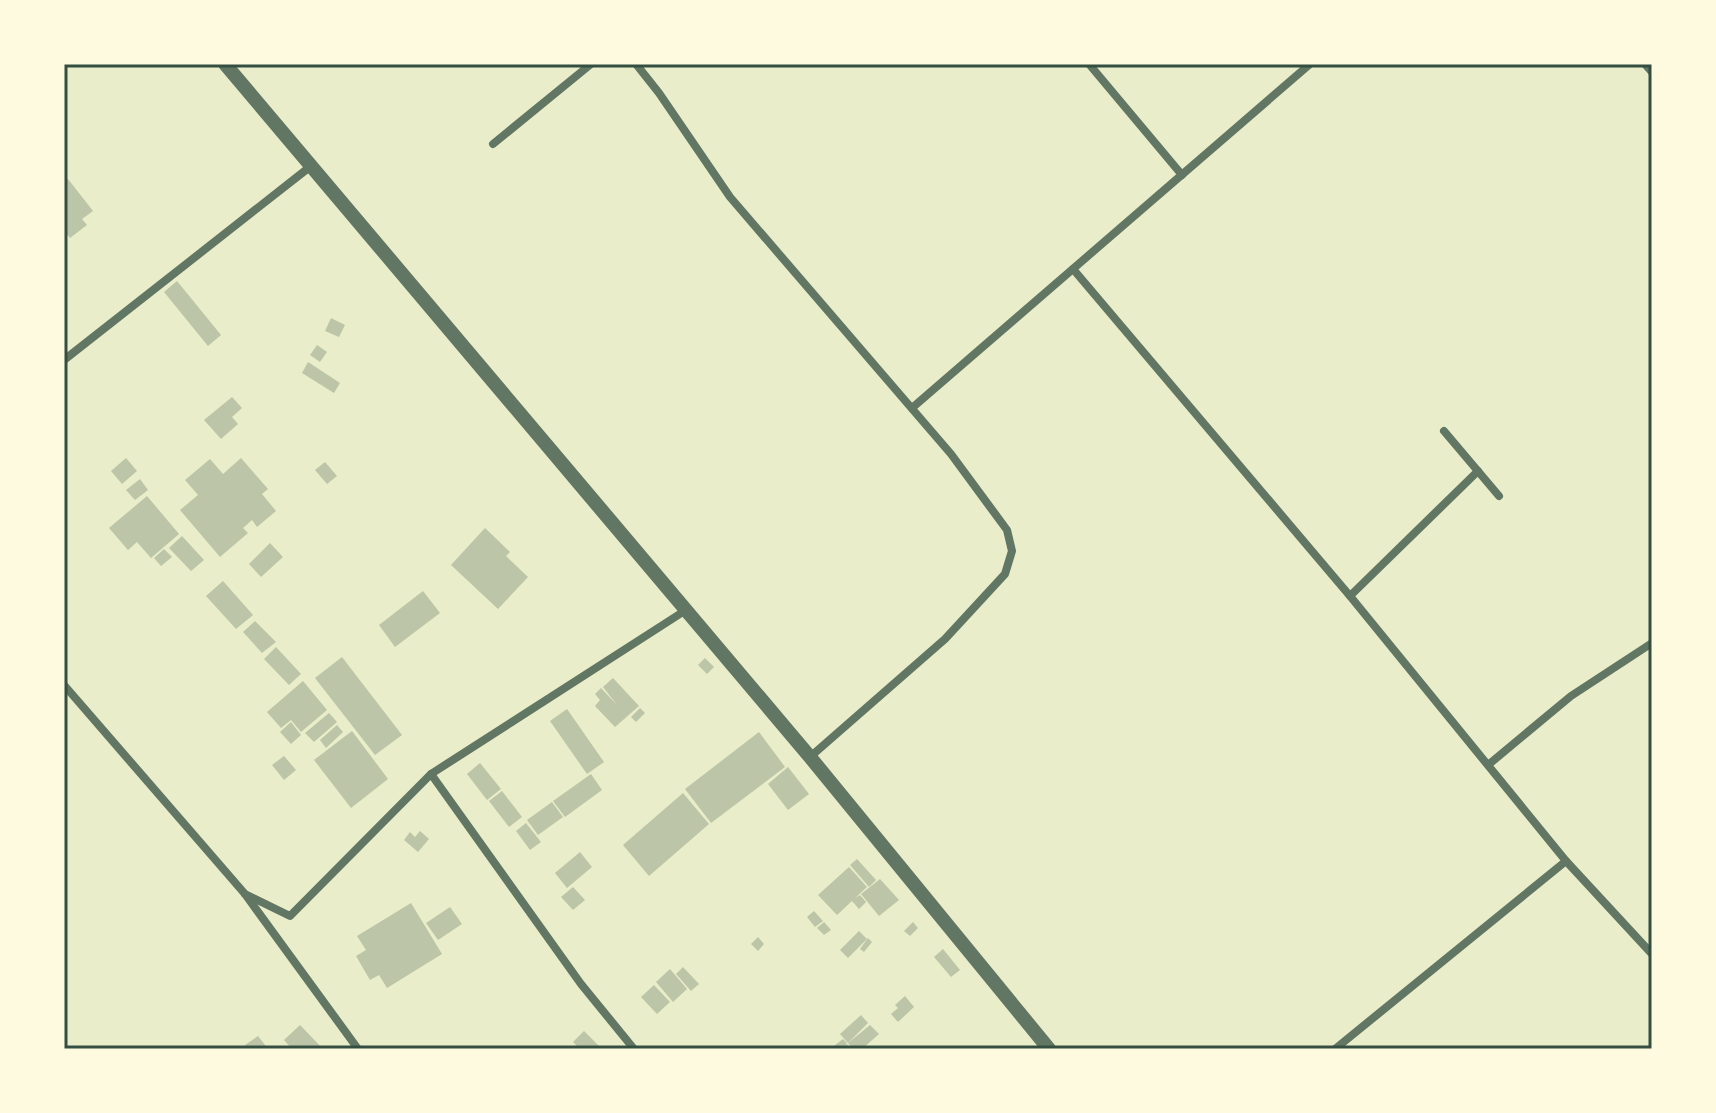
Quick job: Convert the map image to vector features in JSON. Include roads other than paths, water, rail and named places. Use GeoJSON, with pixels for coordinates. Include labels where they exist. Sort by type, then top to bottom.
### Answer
{"type":"FeatureCollection","features":[{"type":"Feature","properties":{"kind":"street"},"geometry":{"type":"LineString","coordinates":[[225,64],[810,757],[1049,1049]]}},
{"type":"Feature","properties":{"kind":"street"},"geometry":{"type":"LineString","coordinates":[[493,144],[591,64]]}},
{"type":"Feature","properties":{"kind":"street"},"geometry":{"type":"LineString","coordinates":[[636,64],[730,197],[951,454],[1007,530],[1012,551],[1005,574],[945,639],[810,757]]}},
{"type":"Feature","properties":{"kind":"street"},"geometry":{"type":"LineString","coordinates":[[1089,64],[1182,175]]}},
{"type":"Feature","properties":{"kind":"street"},"geometry":{"type":"LineString","coordinates":[[912,408],[1310,64]]}},
{"type":"Feature","properties":{"kind":"street"},"geometry":{"type":"LineString","coordinates":[[1645,64],[1652,72]]}},
{"type":"Feature","properties":{"kind":"street"},"geometry":{"type":"LineString","coordinates":[[64,360],[311,166]]}},
{"type":"Feature","properties":{"kind":"street"},"geometry":{"type":"LineString","coordinates":[[1073,269],[1350,596],[1566,861],[1652,954]]}},
{"type":"Feature","properties":{"kind":"street"},"geometry":{"type":"LineString","coordinates":[[1444,431],[1499,496]]}},
{"type":"Feature","properties":{"kind":"street"},"geometry":{"type":"LineString","coordinates":[[1350,596],[1478,471]]}},
{"type":"Feature","properties":{"kind":"street"},"geometry":{"type":"LineString","coordinates":[[245,894],[290,916],[431,774],[686,610]]}},
{"type":"Feature","properties":{"kind":"street"},"geometry":{"type":"LineString","coordinates":[[1488,765],[1571,696],[1652,643]]}},
{"type":"Feature","properties":{"kind":"street"},"geometry":{"type":"LineString","coordinates":[[64,685],[245,894],[358,1049]]}},
{"type":"Feature","properties":{"kind":"street"},"geometry":{"type":"LineString","coordinates":[[431,774],[581,984],[634,1049]]}},
{"type":"Feature","properties":{"kind":"street"},"geometry":{"type":"LineString","coordinates":[[1335,1049],[1347,1045],[1566,861]]}}]}
